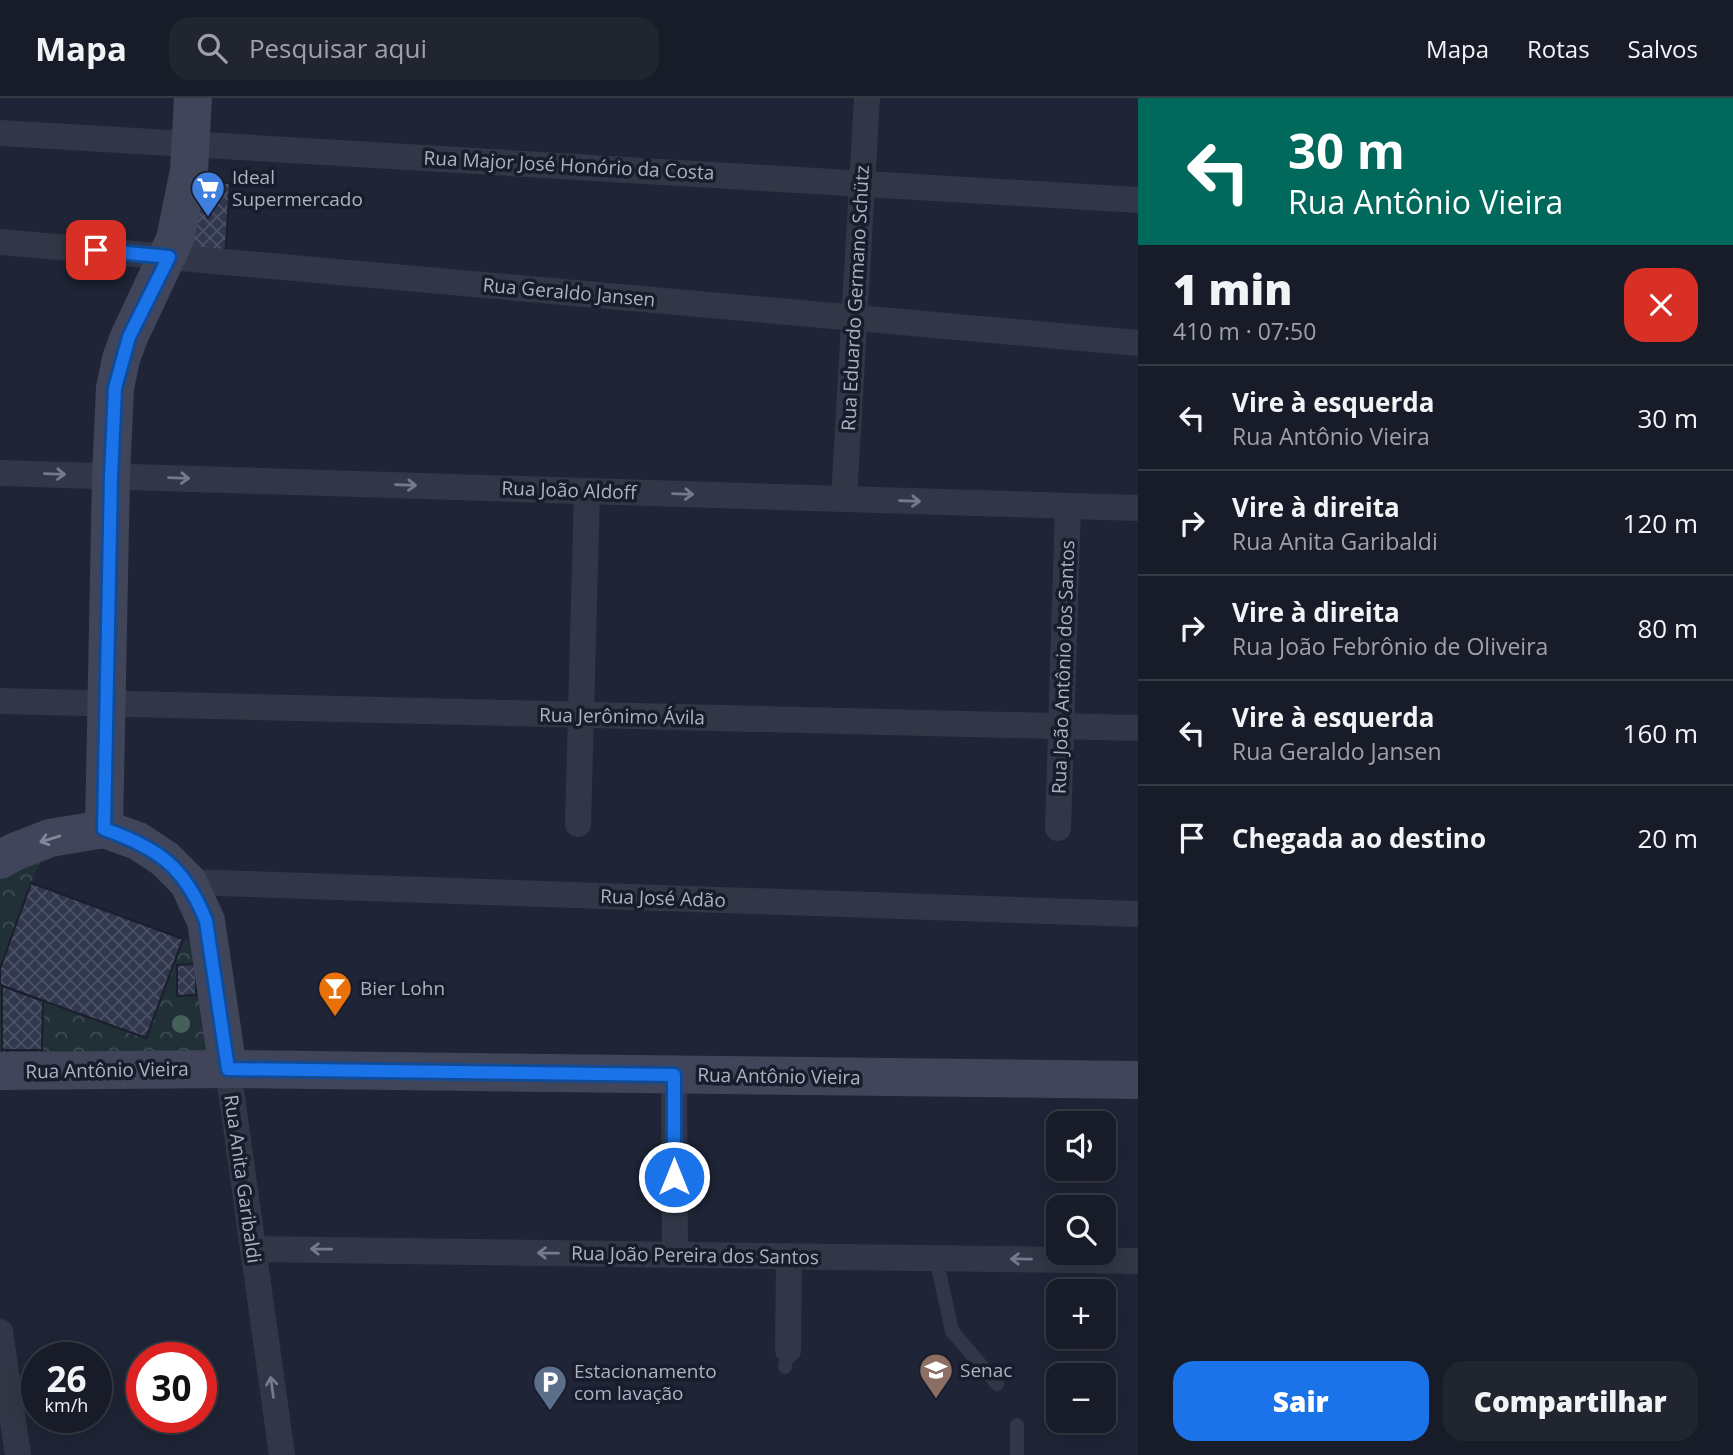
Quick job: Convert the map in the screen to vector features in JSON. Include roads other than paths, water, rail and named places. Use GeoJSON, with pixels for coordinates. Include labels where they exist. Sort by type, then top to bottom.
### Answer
{"type":"FeatureCollection","features":[{"type":"Feature","properties":{"kind":"street"},"geometry":{"type":"LineString","coordinates":[[0,860],[50,838],[104,829],[115,388],[129,337],[169,257],[181,220],[191,143],[193,98]]}},
{"type":"Feature","properties":{"kind":"street","name":"Rua Eduardo Germano Schütz"},"geometry":{"type":"LineString","coordinates":[[844,499],[867,98]]}},
{"type":"Feature","properties":{"kind":"street","name":"Rua Major José Honório da Costa"},"geometry":{"type":"LineString","coordinates":[[0,133],[1138,200]]}},
{"type":"Feature","properties":{"kind":"street","name":"Rua Geraldo Jansen"},"geometry":{"type":"LineString","coordinates":[[0,242],[1138,343]]}},
{"type":"Feature","properties":{"kind":"street","name":"Rua João Aldoff"},"geometry":{"type":"LineString","coordinates":[[0,473],[1138,508]]}},
{"type":"Feature","properties":{"kind":"street"},"geometry":{"type":"LineString","coordinates":[[578,824],[587,491]]}},
{"type":"Feature","properties":{"kind":"street","name":"Rua João Antônio dos Santos"},"geometry":{"type":"LineString","coordinates":[[1058,828],[1068,506]]}},
{"type":"Feature","properties":{"kind":"street","name":"Rua Jerônimo Ávila"},"geometry":{"type":"LineString","coordinates":[[0,701],[1138,728]]}},
{"type":"Feature","properties":{"kind":"street","name":"Rua Anita Garibaldi"},"geometry":{"type":"LineString","coordinates":[[104,829],[138,841],[165,859],[188,882],[206,921],[282,1455]]}},
{"type":"Feature","properties":{"kind":"street","name":"Rua José Adão"},"geometry":{"type":"LineString","coordinates":[[188,882],[1138,914]]}},
{"type":"Feature","properties":{"kind":"street","name":"Rua Antônio Vieira"},"geometry":{"type":"LineString","coordinates":[[0,1071],[228,1069],[1138,1080]]}},
{"type":"Feature","properties":{"kind":"street"},"geometry":{"type":"LineString","coordinates":[[674,1075],[675,1254]]}},
{"type":"Feature","properties":{"kind":"street","name":"Rua João Pereira dos Santos"},"geometry":{"type":"LineString","coordinates":[[253,1248],[1138,1261]]}},
{"type":"Feature","properties":{"kind":"street"},"geometry":{"type":"LineString","coordinates":[[786,1359],[789,1256]]}},
{"type":"Feature","properties":{"kind":"street"},"geometry":{"type":"LineString","coordinates":[[0,1332],[18,1455]]}},
{"type":"Feature","properties":{"kind":"lane"},"geometry":{"type":"LineString","coordinates":[[936,1258],[952,1331],[997,1384]]}},
{"type":"Feature","properties":{"kind":"lane"},"geometry":{"type":"LineString","coordinates":[[1017,1425],[1017,1455]]}},
{"type":"Feature","properties":{"kind":"place","name":"Ideal Supermercado"},"geometry":{"type":"Point","coordinates":[208,218]}},
{"type":"Feature","properties":{"kind":"place","name":"Bier Lohn"},"geometry":{"type":"Point","coordinates":[335,1018]}},
{"type":"Feature","properties":{"kind":"place","name":"Senac"},"geometry":{"type":"Point","coordinates":[936,1400]}},
{"type":"Feature","properties":{"kind":"place","name":"Estacionamento com lavação"},"geometry":{"type":"Point","coordinates":[550,1412]}}]}
